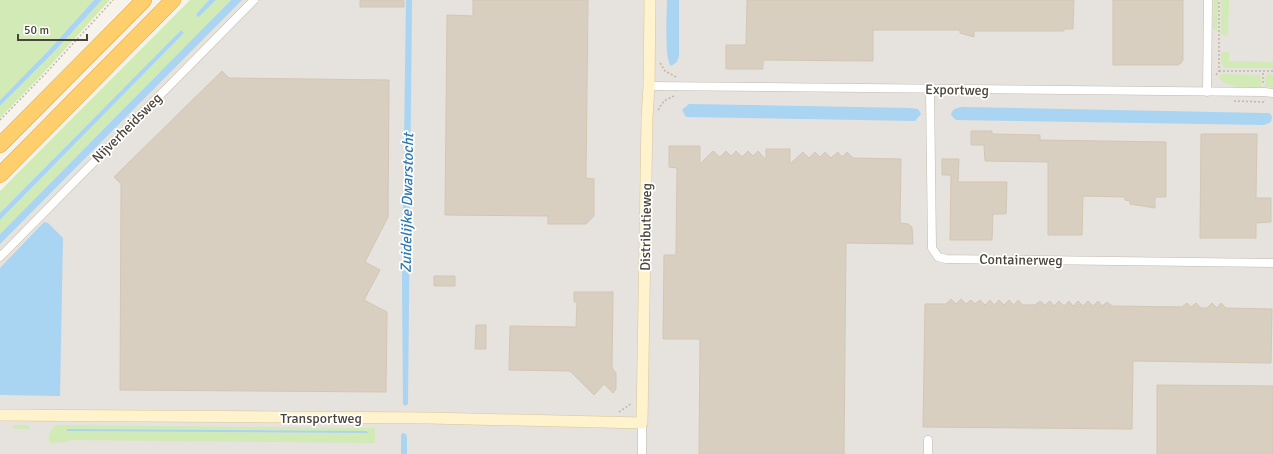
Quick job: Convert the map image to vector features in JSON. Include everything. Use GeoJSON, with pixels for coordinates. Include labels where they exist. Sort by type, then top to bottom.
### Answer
{"type":"FeatureCollection","features":[{"type":"Feature","properties":{"kind":"highway"},"geometry":{"type":"LineString","coordinates":[[0,145],[144,0]]}},
{"type":"Feature","properties":{"kind":"highway"},"geometry":{"type":"LineString","coordinates":[[0,175],[173,0]]}},
{"type":"Feature","properties":{"kind":"street","name":"Nijverheidsweg"},"geometry":{"type":"LineString","coordinates":[[0,257],[254,0]]}},
{"type":"Feature","properties":{"kind":"street","name":"Distributieweg"},"geometry":{"type":"LineString","coordinates":[[642,454],[650,0]]}},
{"type":"Feature","properties":{"kind":"street"},"geometry":{"type":"LineString","coordinates":[[1207,92],[1208,0]]}},
{"type":"Feature","properties":{"kind":"street","name":"Exportweg"},"geometry":{"type":"LineString","coordinates":[[649,86],[1264,92],[1273,94]]}},
{"type":"Feature","properties":{"kind":"street","name":"Containerweg"},"geometry":{"type":"LineString","coordinates":[[930,89],[932,248],[938,257],[946,259],[1273,263]]}},
{"type":"Feature","properties":{"kind":"street","name":"Transportweg"},"geometry":{"type":"LineString","coordinates":[[0,415],[423,418],[642,423]]}},
{"type":"Feature","properties":{"kind":"street"},"geometry":{"type":"LineString","coordinates":[[928,440],[928,454]]}},
{"type":"Feature","properties":{"kind":"path"},"geometry":{"type":"LineString","coordinates":[[0,120],[42,78],[113,0]]}},
{"type":"Feature","properties":{"kind":"path"},"geometry":{"type":"LineString","coordinates":[[1219,0],[1219,71],[1273,71]]}},
{"type":"Feature","properties":{"kind":"path"},"geometry":{"type":"LineString","coordinates":[[658,61],[665,71],[678,78],[678,86]]}},
{"type":"Feature","properties":{"kind":"path"},"geometry":{"type":"LineString","coordinates":[[1264,71],[1264,92]]}},
{"type":"Feature","properties":{"kind":"shaded area"},"geometry":{"type":"Polygon","coordinates":[[[232,0],[1273,0],[1273,454],[0,454],[0,235],[232,0]]]}},
{"type":"Feature","properties":{"kind":"shaded area"},"geometry":{"type":"Polygon","coordinates":[[[931,448],[1152,448],[1153,454],[931,454],[931,448]]]}},
{"type":"Feature","properties":{"kind":"green space"},"geometry":{"type":"Polygon","coordinates":[[[0,0],[94,0],[48,51],[0,100],[0,0]]]}},
{"type":"Feature","properties":{"kind":"green space"},"geometry":{"type":"Polygon","coordinates":[[[102,0],[110,0],[0,118],[0,106],[52,54],[102,0]]]}},
{"type":"Feature","properties":{"kind":"green space"},"geometry":{"type":"Polygon","coordinates":[[[190,0],[209,0],[197,13],[199,17],[216,0],[231,0],[0,234],[0,220],[184,33],[181,30],[0,213],[0,191],[190,0]]]}},
{"type":"Feature","properties":{"kind":"green space"},"geometry":{"type":"Polygon","coordinates":[[[1214,0],[1218,0],[1217,32],[1213,27],[1214,0]]]}},
{"type":"Feature","properties":{"kind":"green space"},"geometry":{"type":"Polygon","coordinates":[[[1221,0],[1229,0],[1228,34],[1225,36],[1221,34],[1221,0]]]}},
{"type":"Feature","properties":{"kind":"green space"},"geometry":{"type":"Polygon","coordinates":[[[1221,52],[1229,52],[1229,61],[1273,62],[1273,68],[1225,68],[1221,63],[1221,52]]]}},
{"type":"Feature","properties":{"kind":"green space"},"geometry":{"type":"Polygon","coordinates":[[[1223,74],[1259,75],[1261,78],[1261,87],[1232,86],[1222,81],[1218,77],[1223,74]]]}},
{"type":"Feature","properties":{"kind":"green space"},"geometry":{"type":"Polygon","coordinates":[[[1268,74],[1273,75],[1273,87],[1265,87],[1265,77],[1268,74]]]}},
{"type":"Feature","properties":{"kind":"green space"},"geometry":{"type":"Polygon","coordinates":[[[13,425],[28,425],[30,429],[13,429],[13,425]]]}},
{"type":"Feature","properties":{"kind":"green space"},"geometry":{"type":"Polygon","coordinates":[[[56,425],[375,428],[375,443],[71,440],[67,442],[50,443],[49,436],[56,425]],[[67,429],[67,431],[367,433],[367,431],[67,429]]]}},
{"type":"Feature","properties":{"kind":"water"},"geometry":{"type":"Polygon","coordinates":[[[94,0],[102,0],[52,54],[0,106],[0,100],[48,51],[94,0]]]}},
{"type":"Feature","properties":{"kind":"water"},"geometry":{"type":"Polygon","coordinates":[[[209,0],[216,0],[199,17],[196,15],[197,13],[209,0]]]}},
{"type":"Feature","properties":{"kind":"water"},"geometry":{"type":"Polygon","coordinates":[[[231,0],[242,0],[0,244],[0,234],[231,0]]]}},
{"type":"Feature","properties":{"kind":"water","name":"Zuidelijke Dwarstocht"},"geometry":{"type":"Polygon","coordinates":[[[406,0],[412,0],[408,404],[405,406],[403,404],[402,280],[406,0]]]}},
{"type":"Feature","properties":{"kind":"water"},"geometry":{"type":"Polygon","coordinates":[[[667,0],[679,0],[679,56],[677,62],[671,66],[667,54],[667,0]]]}},
{"type":"Feature","properties":{"kind":"water"},"geometry":{"type":"Polygon","coordinates":[[[181,30],[184,33],[0,220],[0,213],[181,30]]]}},
{"type":"Feature","properties":{"kind":"water"},"geometry":{"type":"Polygon","coordinates":[[[689,104],[910,108],[918,109],[921,114],[915,121],[686,117],[682,110],[689,104]]]}},
{"type":"Feature","properties":{"kind":"water"},"geometry":{"type":"Polygon","coordinates":[[[962,107],[1269,113],[1272,116],[1271,122],[1264,125],[956,120],[951,115],[952,111],[962,107]]]}},
{"type":"Feature","properties":{"kind":"water"},"geometry":{"type":"Polygon","coordinates":[[[44,222],[48,223],[63,238],[60,396],[0,395],[0,268],[44,222]]]}},
{"type":"Feature","properties":{"kind":"water"},"geometry":{"type":"Polygon","coordinates":[[[67,429],[367,431],[368,433],[67,431],[67,429]]]}},
{"type":"Feature","properties":{"kind":"water"},"geometry":{"type":"Polygon","coordinates":[[[403,433],[406,434],[407,437],[407,454],[401,454],[401,435],[403,433]]]}},
{"type":"Feature","properties":{"kind":"building"},"geometry":{"type":"Polygon","coordinates":[[[360,0],[404,0],[404,7],[360,7],[360,0]]]}},
{"type":"Feature","properties":{"kind":"building"},"geometry":{"type":"Polygon","coordinates":[[[473,0],[588,0],[586,178],[594,179],[594,216],[586,224],[548,224],[548,216],[445,215],[447,15],[473,16],[473,0]]]}},
{"type":"Feature","properties":{"kind":"building"},"geometry":{"type":"Polygon","coordinates":[[[747,0],[1074,0],[1073,29],[1064,29],[1064,31],[974,31],[974,37],[960,33],[960,30],[873,30],[873,61],[763,60],[763,69],[726,69],[726,45],[746,45],[747,0]]]}},
{"type":"Feature","properties":{"kind":"building"},"geometry":{"type":"Polygon","coordinates":[[[1113,0],[1183,0],[1183,60],[1181,63],[1178,65],[1113,65],[1113,0]]]}},
{"type":"Feature","properties":{"kind":"building"},"geometry":{"type":"Polygon","coordinates":[[[222,71],[229,78],[389,80],[388,217],[365,262],[380,270],[364,300],[387,312],[386,392],[120,390],[121,184],[114,177],[222,71]]]}},
{"type":"Feature","properties":{"kind":"building"},"geometry":{"type":"Polygon","coordinates":[[[971,131],[992,131],[992,134],[1040,135],[1040,140],[1166,142],[1166,197],[1155,197],[1155,208],[1130,204],[1130,201],[1125,200],[1125,197],[1083,196],[1082,235],[1048,235],[1048,162],[985,161],[984,145],[971,145],[971,131]]]}},
{"type":"Feature","properties":{"kind":"building"},"geometry":{"type":"Polygon","coordinates":[[[1201,134],[1257,134],[1256,198],[1271,198],[1271,222],[1256,223],[1256,238],[1200,238],[1201,134]]]}},
{"type":"Feature","properties":{"kind":"building"},"geometry":{"type":"Polygon","coordinates":[[[669,146],[700,146],[700,164],[713,151],[720,157],[726,151],[731,156],[736,151],[742,157],[748,151],[753,156],[758,151],[766,160],[766,149],[790,149],[790,164],[803,152],[809,158],[815,152],[820,157],[825,152],[831,158],[838,152],[842,157],[847,152],[853,158],[901,159],[900,223],[908,224],[912,227],[913,244],[846,243],[844,454],[699,454],[700,339],[663,339],[664,255],[676,255],[677,168],[669,167],[669,146]]]}},
{"type":"Feature","properties":{"kind":"building"},"geometry":{"type":"Polygon","coordinates":[[[942,159],[959,159],[958,182],[1007,182],[1006,214],[993,214],[992,240],[950,240],[951,175],[942,175],[942,159]]]}},
{"type":"Feature","properties":{"kind":"building"},"geometry":{"type":"Polygon","coordinates":[[[434,276],[455,276],[455,286],[434,286],[434,276]]]}},
{"type":"Feature","properties":{"kind":"building"},"geometry":{"type":"Polygon","coordinates":[[[574,292],[613,292],[612,368],[616,373],[616,389],[613,393],[604,384],[594,395],[570,371],[509,370],[510,326],[576,327],[577,302],[574,302],[574,292]]]}},
{"type":"Feature","properties":{"kind":"building"},"geometry":{"type":"Polygon","coordinates":[[[951,299],[956,304],[961,299],[966,304],[971,300],[975,304],[980,300],[985,305],[990,300],[994,305],[999,300],[1004,305],[1009,300],[1014,305],[1018,300],[1023,305],[1035,305],[1040,301],[1045,305],[1050,301],[1054,306],[1059,301],[1064,306],[1069,301],[1073,306],[1078,301],[1083,306],[1088,301],[1093,306],[1098,301],[1102,306],[1107,302],[1112,306],[1182,307],[1187,303],[1191,307],[1196,303],[1201,308],[1207,308],[1212,303],[1217,308],[1221,303],[1226,308],[1272,309],[1271,363],[1133,361],[1132,429],[923,427],[925,304],[946,304],[951,299]]]}},
{"type":"Feature","properties":{"kind":"building"},"geometry":{"type":"Polygon","coordinates":[[[476,325],[486,325],[486,349],[475,349],[476,325]]]}},
{"type":"Feature","properties":{"kind":"building"},"geometry":{"type":"Polygon","coordinates":[[[1157,385],[1273,386],[1273,454],[1157,454],[1157,385]]]}}]}
